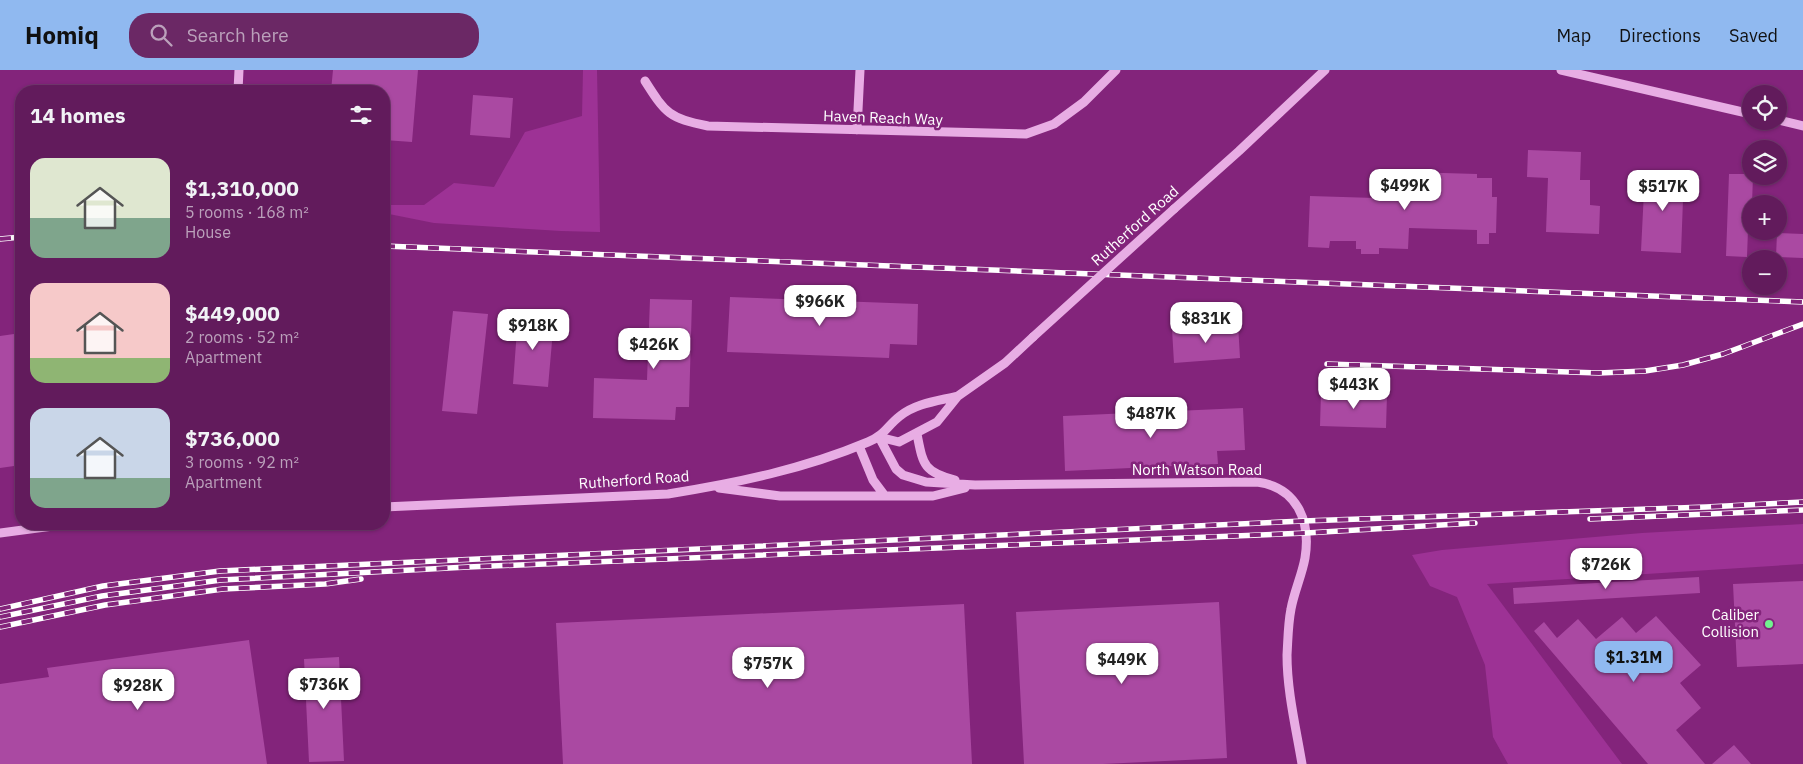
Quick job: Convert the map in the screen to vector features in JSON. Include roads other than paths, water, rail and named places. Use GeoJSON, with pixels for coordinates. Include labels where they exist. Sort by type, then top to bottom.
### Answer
{"type":"FeatureCollection","features":[{"type":"Feature","properties":{"kind":"street"},"geometry":{"type":"LineString","coordinates":[[238,85],[239,70]]}},
{"type":"Feature","properties":{"kind":"street"},"geometry":{"type":"LineString","coordinates":[[857,130],[860,70]]}},
{"type":"Feature","properties":{"kind":"street","name":"Haven Reach Way"},"geometry":{"type":"LineString","coordinates":[[645,82],[662,108],[681,121],[708,126],[1026,134],[1054,124],[1084,102],[1116,70]]}},
{"type":"Feature","properties":{"kind":"street","name":"Rutherford Road"},"geometry":{"type":"LineString","coordinates":[[880,437],[898,442],[936,422],[958,396],[1034,338],[1325,70]]}},
{"type":"Feature","properties":{"kind":"street"},"geometry":{"type":"LineString","coordinates":[[1560,70],[1742,112]]}},
{"type":"Feature","properties":{"kind":"street"},"geometry":{"type":"LineString","coordinates":[[1787,122],[1803,126]]}},
{"type":"Feature","properties":{"kind":"street","name":"Rutherford Road"},"geometry":{"type":"LineString","coordinates":[[390,507],[668,494],[712,487],[812,464],[880,437],[900,416],[916,406],[958,396]]}},
{"type":"Feature","properties":{"kind":"street","name":"North Watson Road"},"geometry":{"type":"LineString","coordinates":[[916,434],[922,460],[931,471],[943,477],[975,485]]}},
{"type":"Feature","properties":{"kind":"street","name":"North Watson Road"},"geometry":{"type":"LineString","coordinates":[[880,437],[896,469],[903,475],[916,481],[975,485],[1257,482],[1268,483],[1287,493],[1300,511],[1306,533],[1305,559],[1290,610],[1287,661],[1302,764]]}},
{"type":"Feature","properties":{"kind":"street"},"geometry":{"type":"LineString","coordinates":[[859,446],[873,480],[885,496]]}},
{"type":"Feature","properties":{"kind":"street","name":"North Watson Road"},"geometry":{"type":"LineString","coordinates":[[712,487],[780,496],[933,496],[975,485]]}},
{"type":"Feature","properties":{"kind":"street"},"geometry":{"type":"LineString","coordinates":[[0,532],[17,530]]}},
{"type":"Feature","properties":{"kind":"railway"},"geometry":{"type":"LineString","coordinates":[[0,239],[15,238]]}},
{"type":"Feature","properties":{"kind":"railway"},"geometry":{"type":"LineString","coordinates":[[390,246],[1803,302]]}},
{"type":"Feature","properties":{"kind":"railway"},"geometry":{"type":"LineString","coordinates":[[1327,364],[1599,373],[1645,371],[1683,365],[1723,354],[1803,324]]}},
{"type":"Feature","properties":{"kind":"railway"},"geometry":{"type":"LineString","coordinates":[[0,609],[103,586],[220,571],[1303,521],[1803,502]]}},
{"type":"Feature","properties":{"kind":"railway"},"geometry":{"type":"LineString","coordinates":[[1590,519],[1803,510]]}},
{"type":"Feature","properties":{"kind":"railway"},"geometry":{"type":"LineString","coordinates":[[0,617],[102,596],[221,580],[468,567],[1306,533],[1475,523]]}},
{"type":"Feature","properties":{"kind":"railway"},"geometry":{"type":"LineString","coordinates":[[0,627],[105,605],[223,589],[325,584],[361,579]]}},
{"type":"Feature","properties":{"kind":"place","name":"Caliber Collision"},"geometry":{"type":"Point","coordinates":[1769,624]}}]}
